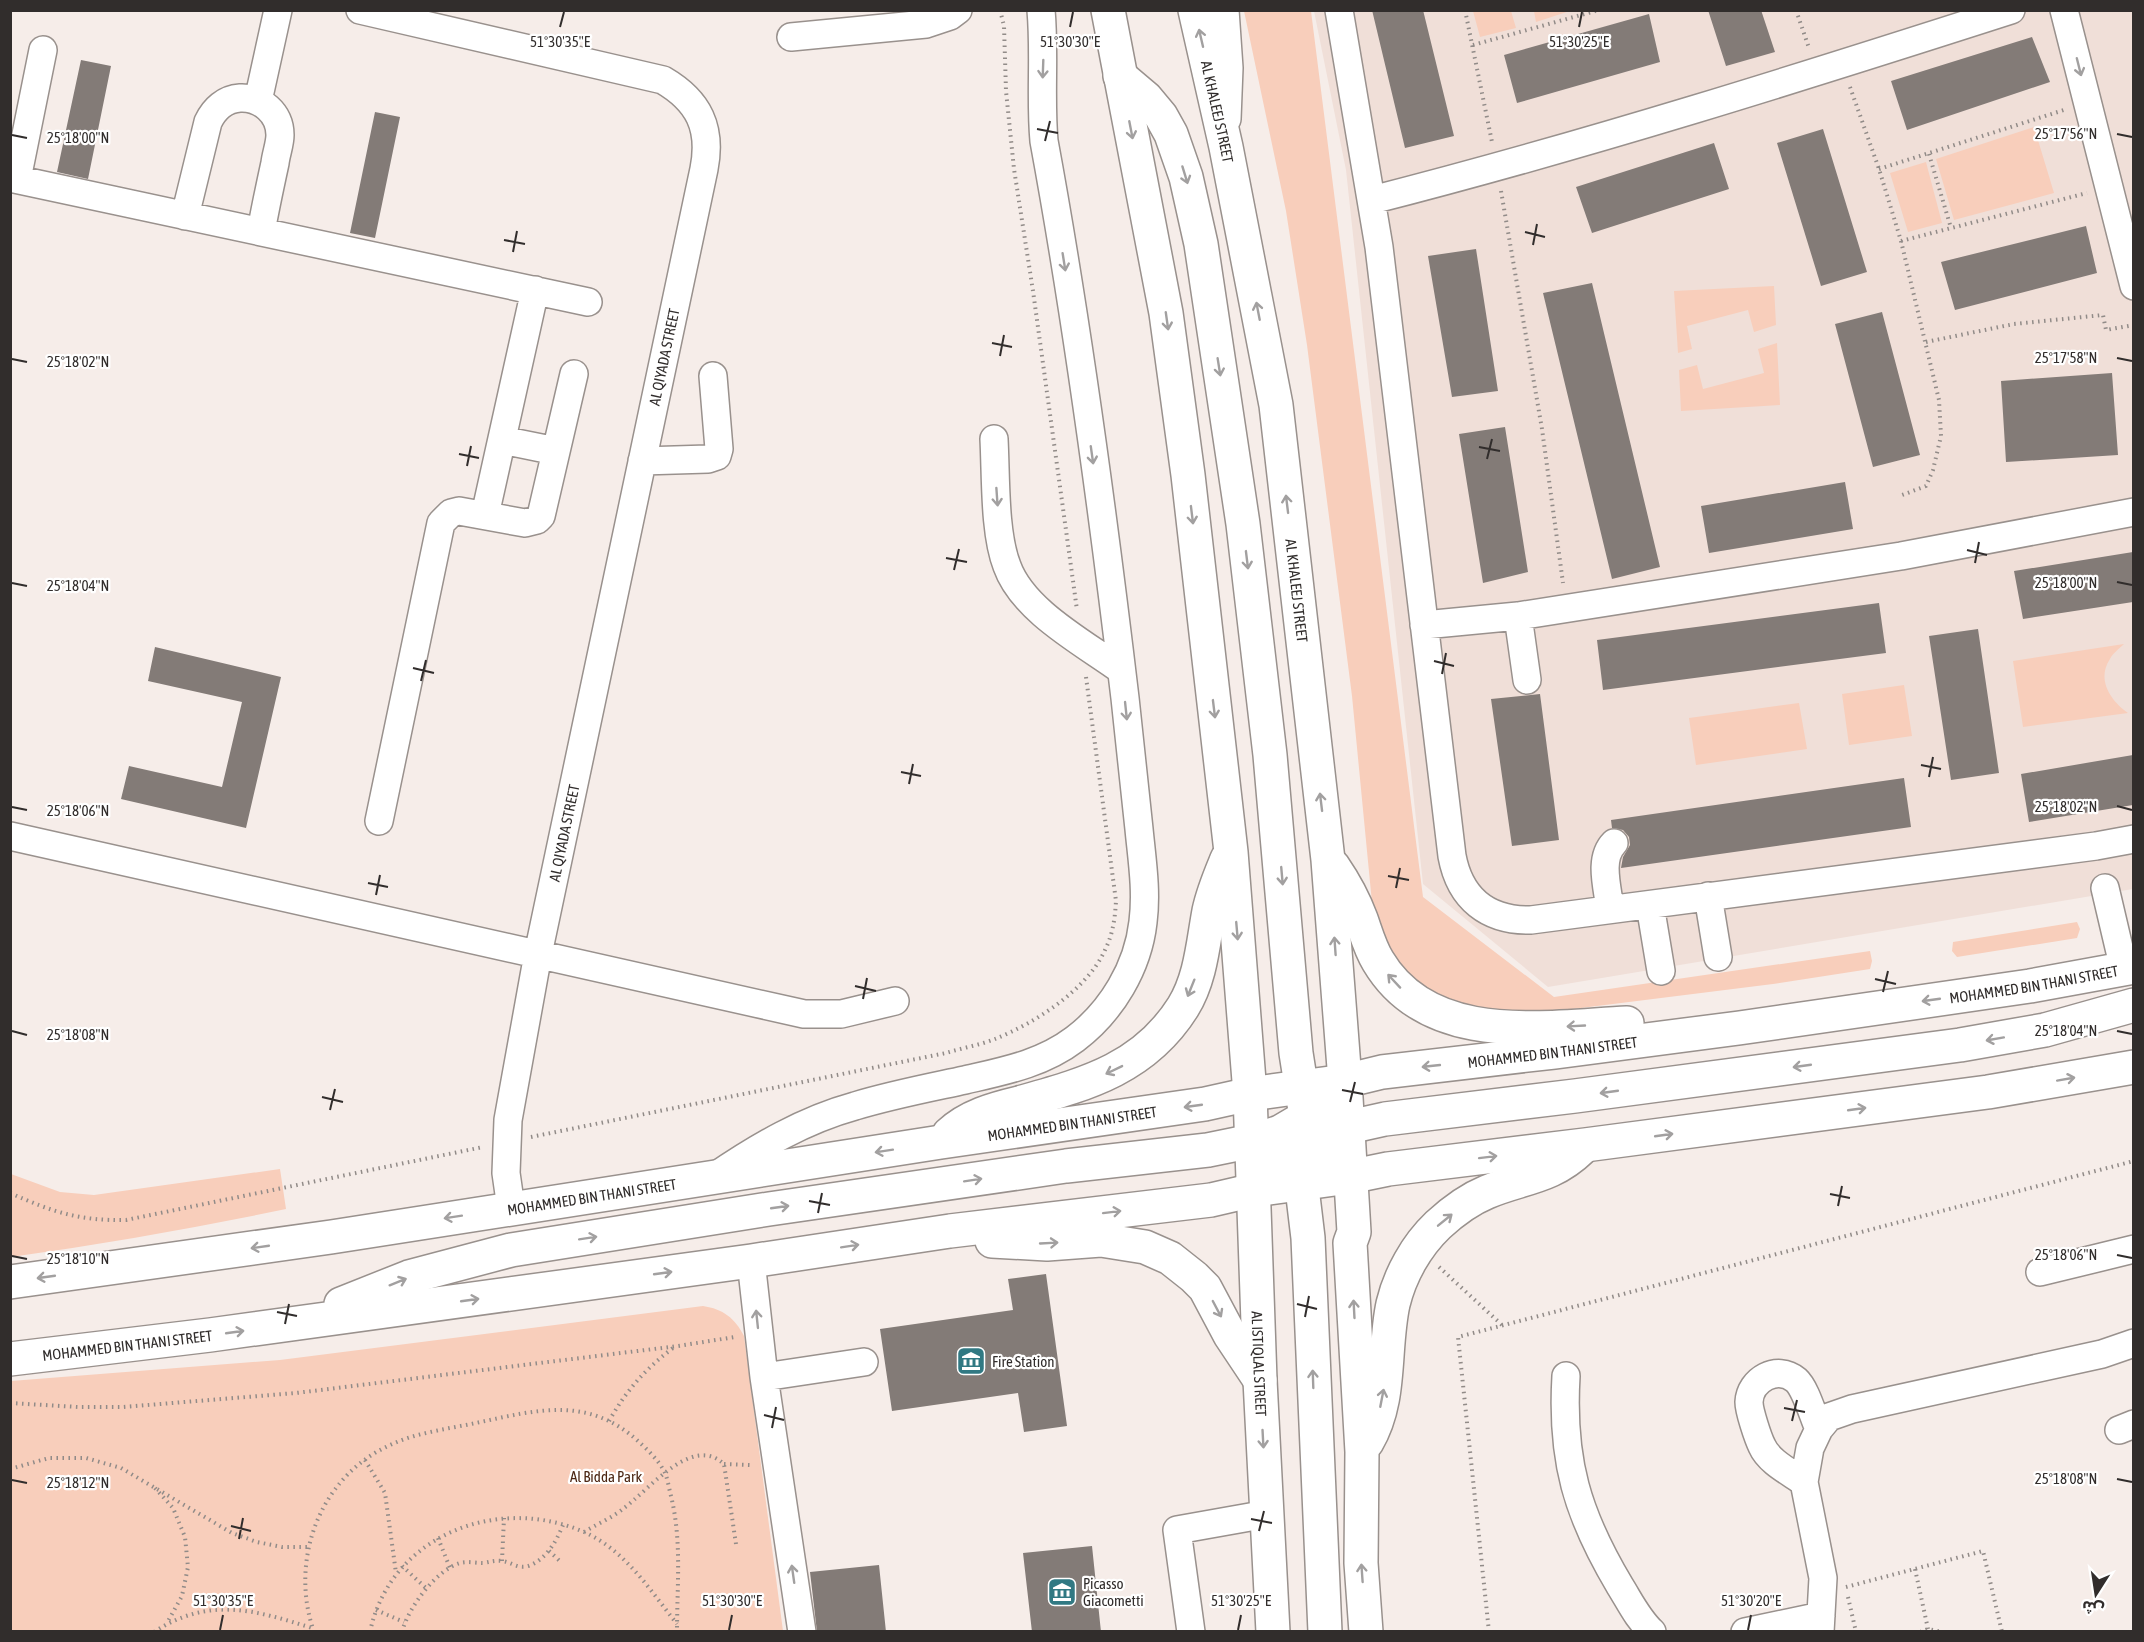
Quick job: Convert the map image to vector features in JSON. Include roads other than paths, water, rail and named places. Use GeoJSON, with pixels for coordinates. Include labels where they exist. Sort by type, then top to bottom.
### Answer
{"type":"FeatureCollection","features":[{"type":"Feature","properties":{"kind":"main road"},"geometry":{"type":"LineString","coordinates":[[1108,10],[1167,324],[1188,475],[1231,852],[1250,1094]]}},
{"type":"Feature","properties":{"kind":"main road","name":"AL KHALEEJ STREET"},"geometry":{"type":"LineString","coordinates":[[1195,10],[1226,147],[1276,405],[1328,860],[1345,1081],[1349,1177]]}},
{"type":"Feature","properties":{"kind":"main road"},"geometry":{"type":"LineString","coordinates":[[1120,76],[1146,98],[1161,116],[1171,134],[1186,177],[1200,244],[1243,524],[1270,755],[1296,1053],[1302,1183],[1308,1238],[1325,1632]]}},
{"type":"Feature","properties":{"kind":"main road"},"geometry":{"type":"LineString","coordinates":[[941,1142],[968,1120],[996,1109],[1072,1088],[1119,1069],[1139,1056],[1161,1036],[1184,1005],[1193,986],[1200,964],[1213,894],[1231,852]]}},
{"type":"Feature","properties":{"kind":"main road"},"geometry":{"type":"LineString","coordinates":[[1328,860],[1352,898],[1379,963],[1405,993],[1435,1012],[1472,1023],[1506,1029],[1689,1020],[1739,1028]]}},
{"type":"Feature","properties":{"kind":"main road","name":"MOHAMMED BIN THANI STREET"},"geometry":{"type":"LineString","coordinates":[[10,1282],[331,1237],[941,1142],[1205,1104],[1250,1094],[1301,1124],[1345,1081],[1382,1071],[1739,1028],[2030,986],[2129,968]]}},
{"type":"Feature","properties":{"kind":"main road"},"geometry":{"type":"LineString","coordinates":[[285,1325],[409,1278],[511,1250],[1066,1166],[1208,1150],[1252,1141],[1301,1124],[1347,1127],[1385,1119],[1960,1045],[2045,1030],[2133,1005]]}},
{"type":"Feature","properties":{"kind":"main road","name":"MOHAMMED BIN THANI STREET"},"geometry":{"type":"LineString","coordinates":[[10,1359],[285,1325],[751,1261],[950,1231],[1211,1200],[1254,1190],[1349,1177],[1388,1169],[1988,1092],[2133,1067]]}},
{"type":"Feature","properties":{"kind":"main road","name":"AL ISTIQLAL STREET"},"geometry":{"type":"LineString","coordinates":[[1250,1094],[1260,1380],[1273,1632]]}},
{"type":"Feature","properties":{"kind":"main road"},"geometry":{"type":"LineString","coordinates":[[1301,1124],[1327,1162],[1349,1177],[1354,1232],[1350,1243],[1362,1452],[1361,1563],[1366,1632]]}},
{"type":"Feature","properties":{"kind":"main road"},"geometry":{"type":"LineString","coordinates":[[1254,1190],[1264,1170],[1282,1155],[1301,1124]]}},
{"type":"Feature","properties":{"kind":"main road"},"geometry":{"type":"LineString","coordinates":[[1362,1452],[1379,1415],[1393,1305],[1407,1266],[1419,1248],[1443,1221],[1484,1193],[1539,1176],[1556,1168],[1585,1145]]}},
{"type":"Feature","properties":{"kind":"main road"},"geometry":{"type":"LineString","coordinates":[[950,1231],[974,1239],[1007,1243],[1047,1244],[1101,1240],[1132,1244],[1157,1251],[1170,1258],[1204,1288],[1230,1335],[1260,1380]]}},
{"type":"Feature","properties":{"kind":"street"},"geometry":{"type":"LineString","coordinates":[[258,101],[278,10]]}},
{"type":"Feature","properties":{"kind":"street","name":"AL QIYADA STREET"},"geometry":{"type":"LineString","coordinates":[[360,10],[663,80],[688,98],[697,110],[707,139],[707,154],[538,954],[507,1120],[506,1173],[511,1208]]}},
{"type":"Feature","properties":{"kind":"street"},"geometry":{"type":"LineString","coordinates":[[791,38],[926,24],[950,16],[958,10]]}},
{"type":"Feature","properties":{"kind":"street"},"geometry":{"type":"LineString","coordinates":[[713,1178],[762,1146],[816,1119],[872,1101],[1021,1067],[1040,1060],[1074,1040],[1103,1012],[1120,988],[1133,961],[1143,922],[1144,882],[1121,670],[1078,350],[1044,141],[1041,10]]}},
{"type":"Feature","properties":{"kind":"street"},"geometry":{"type":"LineString","coordinates":[[1225,10],[1229,68],[1226,147]]}},
{"type":"Feature","properties":{"kind":"street"},"geometry":{"type":"LineString","coordinates":[[1339,10],[1372,200],[1391,338],[1452,856],[1465,891],[1483,908],[1506,918],[1518,920],[1650,905],[2096,846],[2133,839]]}},
{"type":"Feature","properties":{"kind":"street"},"geometry":{"type":"LineString","coordinates":[[1372,200],[1498,168],[2010,10]]}},
{"type":"Feature","properties":{"kind":"street"},"geometry":{"type":"LineString","coordinates":[[2064,10],[2133,286]]}},
{"type":"Feature","properties":{"kind":"street"},"geometry":{"type":"LineString","coordinates":[[43,50],[14,179],[588,302]]}},
{"type":"Feature","properties":{"kind":"street"},"geometry":{"type":"LineString","coordinates":[[185,216],[208,122],[212,114],[226,102],[237,98],[248,98],[268,107],[275,116],[280,136],[261,232]]}},
{"type":"Feature","properties":{"kind":"street"},"geometry":{"type":"LineString","coordinates":[[485,515],[535,290]]}},
{"type":"Feature","properties":{"kind":"street"},"geometry":{"type":"LineString","coordinates":[[379,821],[441,523],[451,513],[459,511],[525,523],[537,520],[543,510],[574,375]]}},
{"type":"Feature","properties":{"kind":"street"},"geometry":{"type":"LineString","coordinates":[[642,461],[708,459],[717,456],[719,449],[713,376]]}},
{"type":"Feature","properties":{"kind":"street"},"geometry":{"type":"LineString","coordinates":[[994,439],[1000,535],[1007,568],[1025,597],[1053,621],[1121,670]]}},
{"type":"Feature","properties":{"kind":"street"},"geometry":{"type":"LineString","coordinates":[[502,440],[556,451]]}},
{"type":"Feature","properties":{"kind":"street"},"geometry":{"type":"LineString","coordinates":[[1424,626],[1518,616],[1901,556],[2133,512]]}},
{"type":"Feature","properties":{"kind":"street"},"geometry":{"type":"LineString","coordinates":[[1518,616],[1527,680]]}},
{"type":"Feature","properties":{"kind":"street"},"geometry":{"type":"LineString","coordinates":[[10,836],[804,1014],[841,1014],[895,1001]]}},
{"type":"Feature","properties":{"kind":"street"},"geometry":{"type":"LineString","coordinates":[[1610,909],[1605,861],[1609,848],[1614,843]]}},
{"type":"Feature","properties":{"kind":"street"},"geometry":{"type":"LineString","coordinates":[[2105,888],[2129,968]]}},
{"type":"Feature","properties":{"kind":"street"},"geometry":{"type":"LineString","coordinates":[[1708,896],[1718,957]]}},
{"type":"Feature","properties":{"kind":"street"},"geometry":{"type":"LineString","coordinates":[[1650,905],[1661,971]]}},
{"type":"Feature","properties":{"kind":"street"},"geometry":{"type":"LineString","coordinates":[[2040,1272],[2133,1249]]}},
{"type":"Feature","properties":{"kind":"street"},"geometry":{"type":"LineString","coordinates":[[751,1261],[764,1377],[801,1632]]}},
{"type":"Feature","properties":{"kind":"street"},"geometry":{"type":"LineString","coordinates":[[1745,1632],[1821,1624],[1823,1578],[1804,1482],[1810,1448],[1829,1417],[1852,1409],[2102,1354],[2133,1344]]}},
{"type":"Feature","properties":{"kind":"street"},"geometry":{"type":"LineString","coordinates":[[764,1377],[864,1362]]}},
{"type":"Feature","properties":{"kind":"street"},"geometry":{"type":"LineString","coordinates":[[1804,1482],[1769,1456],[1762,1446],[1749,1405],[1756,1383],[1772,1374],[1794,1378],[1801,1386],[1819,1430]]}},
{"type":"Feature","properties":{"kind":"street"},"geometry":{"type":"LineString","coordinates":[[1566,1376],[1564,1408],[1566,1441],[1571,1473],[1580,1505],[1605,1561],[1639,1617],[1652,1632]]}},
{"type":"Feature","properties":{"kind":"street"},"geometry":{"type":"LineString","coordinates":[[1191,1632],[1177,1530],[1267,1514]]}},
{"type":"Feature","properties":{"kind":"place","name":"Fire Station"},"geometry":{"type":"Point","coordinates":[971,1361]}},
{"type":"Feature","properties":{"kind":"place","name":"Picasso Giacometti"},"geometry":{"type":"Point","coordinates":[1062,1592]}},
{"type":"Feature","properties":{"kind":"park label","name":"Al Bidda Park"},"geometry":{"type":"Point","coordinates":[606,1476]}}]}
